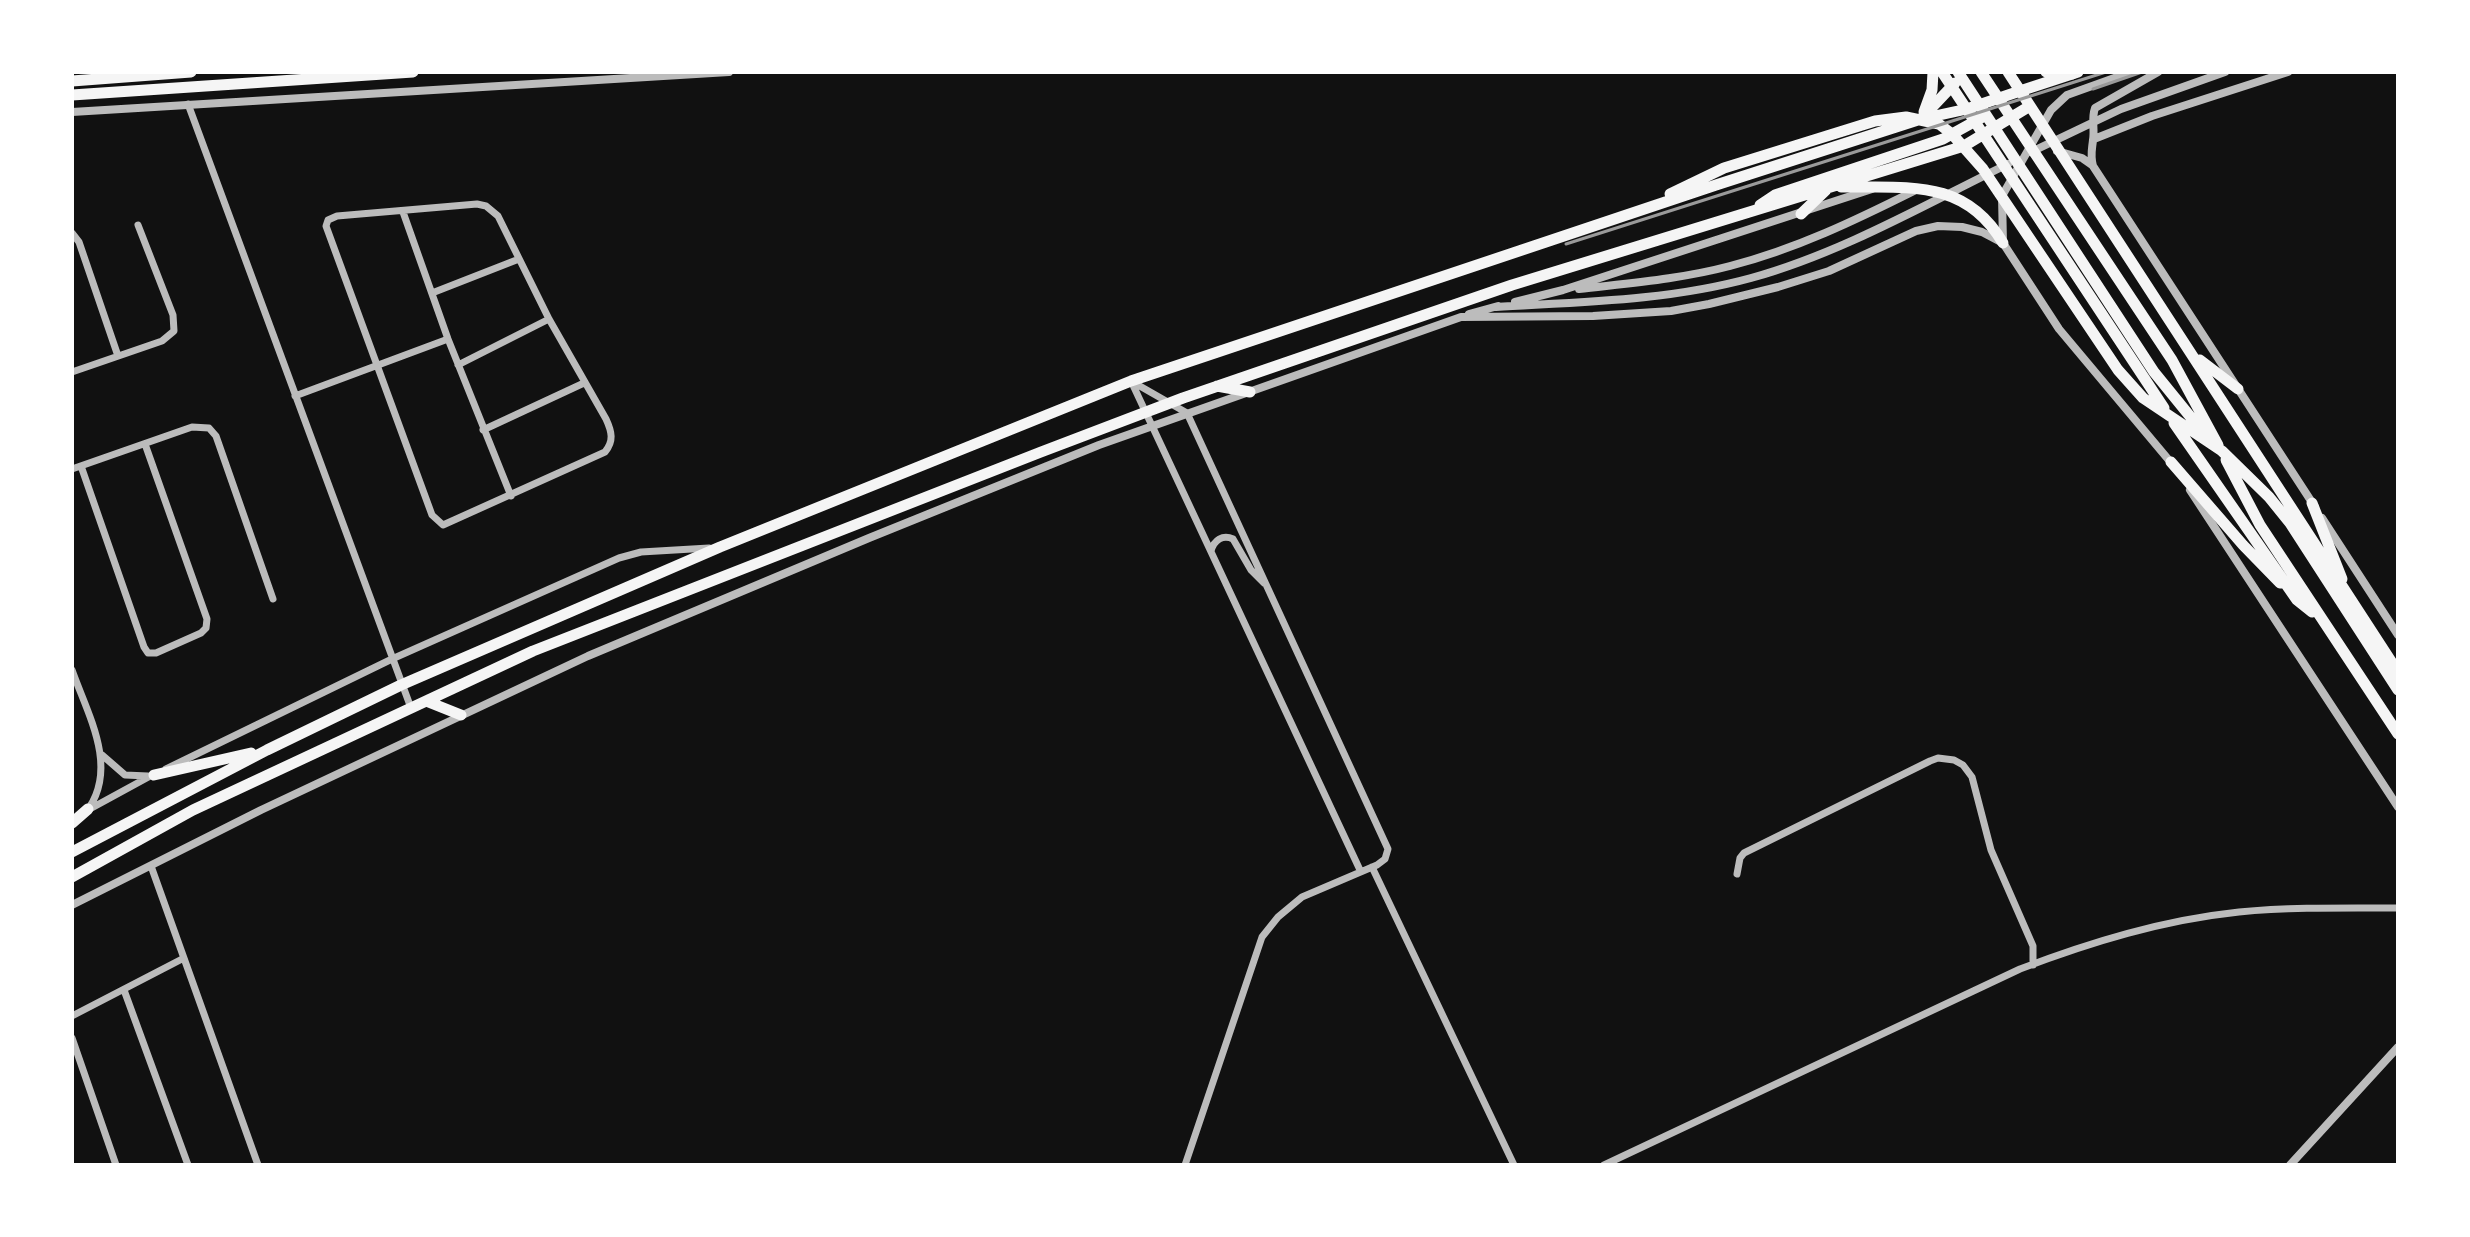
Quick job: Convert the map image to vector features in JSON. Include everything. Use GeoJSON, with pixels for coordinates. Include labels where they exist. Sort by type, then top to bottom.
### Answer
{"type":"FeatureCollection","features":[{"type":"Feature","properties":{"kind":"main road"},"geometry":{"type":"LineString","coordinates":[[72,81],[191,72]]}},
{"type":"Feature","properties":{"kind":"main road"},"geometry":{"type":"LineString","coordinates":[[72,95],[413,72]]}},
{"type":"Feature","properties":{"kind":"main road"},"geometry":{"type":"LineString","coordinates":[[1921,119],[1932,90],[1933,72]]}},
{"type":"Feature","properties":{"kind":"main road"},"geometry":{"type":"LineString","coordinates":[[1942,72],[2168,414],[2297,600]]}},
{"type":"Feature","properties":{"kind":"main road"},"geometry":{"type":"LineString","coordinates":[[1981,72],[2172,360],[2260,525],[2398,734]]}},
{"type":"Feature","properties":{"kind":"main road"},"geometry":{"type":"LineString","coordinates":[[2008,72],[2398,672]]}},
{"type":"Feature","properties":{"kind":"main road"},"geometry":{"type":"LineString","coordinates":[[2046,72],[2075,73]]}},
{"type":"Feature","properties":{"kind":"main road"},"geometry":{"type":"LineString","coordinates":[[1921,119],[1952,87],[1959,73]]}},
{"type":"Feature","properties":{"kind":"main road"},"geometry":{"type":"LineString","coordinates":[[1959,73],[2154,372],[2211,443]]}},
{"type":"Feature","properties":{"kind":"main road"},"geometry":{"type":"LineString","coordinates":[[1749,212],[1775,195],[1952,134],[1975,121],[1983,110],[1998,99],[2075,73]]}},
{"type":"Feature","properties":{"kind":"main road"},"geometry":{"type":"LineString","coordinates":[[72,877],[193,810],[548,645],[1169,403],[1512,285],[1964,146],[2030,106]]}},
{"type":"Feature","properties":{"kind":"main road"},"geometry":{"type":"LineString","coordinates":[[72,852],[267,750],[401,685],[720,547],[1131,381],[1921,119],[1967,109],[1983,110]]}},
{"type":"Feature","properties":{"kind":"main road"},"geometry":{"type":"LineString","coordinates":[[1921,119],[1939,124],[1964,146],[2002,196],[2118,370],[2143,398],[2222,451],[2250,477],[2290,523],[2398,690]]}},
{"type":"Feature","properties":{"kind":"main road"},"geometry":{"type":"LineString","coordinates":[[1801,214],[1830,187],[1920,188],[1951,195],[1972,206],[1990,223],[2003,243]]}},
{"type":"Feature","properties":{"kind":"main road"},"geometry":{"type":"LineString","coordinates":[[2192,354],[2238,389]]}},
{"type":"Feature","properties":{"kind":"main road"},"geometry":{"type":"LineString","coordinates":[[1216,386],[1250,392]]}},
{"type":"Feature","properties":{"kind":"main road"},"geometry":{"type":"LineString","coordinates":[[2171,462],[2262,566],[2323,621]]}},
{"type":"Feature","properties":{"kind":"main road"},"geometry":{"type":"LineString","coordinates":[[2312,503],[2349,598]]}},
{"type":"Feature","properties":{"kind":"main road"},"geometry":{"type":"LineString","coordinates":[[426,701],[461,715]]}},
{"type":"Feature","properties":{"kind":"main road"},"geometry":{"type":"LineString","coordinates":[[154,775],[267,750]]}},
{"type":"Feature","properties":{"kind":"main road"},"geometry":{"type":"LineString","coordinates":[[72,820],[88,809]]}},
{"type":"Feature","properties":{"kind":"street"},"geometry":{"type":"LineString","coordinates":[[72,112],[729,72]]}},
{"type":"Feature","properties":{"kind":"street"},"geometry":{"type":"LineString","coordinates":[[2003,243],[2002,196],[2041,124],[2067,95],[2131,72]]}},
{"type":"Feature","properties":{"kind":"street"},"geometry":{"type":"LineString","coordinates":[[2158,72],[2098,105],[2092,122],[2094,139],[2090,154],[2093,166],[2398,635]]}},
{"type":"Feature","properties":{"kind":"street"},"geometry":{"type":"LineString","coordinates":[[1496,307],[1619,301],[1676,294],[1752,278],[1873,232],[2121,109],[2225,72]]}},
{"type":"Feature","properties":{"kind":"street"},"geometry":{"type":"LineString","coordinates":[[2094,139],[2165,111],[2288,72]]}},
{"type":"Feature","properties":{"kind":"street"},"geometry":{"type":"LineString","coordinates":[[188,104],[411,708]]}},
{"type":"Feature","properties":{"kind":"street"},"geometry":{"type":"LineString","coordinates":[[2029,145],[2082,158],[2093,166]]}},
{"type":"Feature","properties":{"kind":"street"},"geometry":{"type":"LineString","coordinates":[[72,905],[261,810],[588,656],[869,538],[1151,426],[1461,317],[1563,290],[1877,187]]}},
{"type":"Feature","properties":{"kind":"street"},"geometry":{"type":"LineString","coordinates":[[1563,290],[1659,280],[1728,267],[1840,229],[1920,188]]}},
{"type":"Feature","properties":{"kind":"street"},"geometry":{"type":"LineString","coordinates":[[477,204],[486,206],[498,216],[519,259],[611,430],[611,445],[605,452],[448,525],[435,521],[327,231],[327,223],[337,216],[477,204]]}},
{"type":"Feature","properties":{"kind":"street"},"geometry":{"type":"LineString","coordinates":[[403,212],[448,339],[511,496]]}},
{"type":"Feature","properties":{"kind":"street"},"geometry":{"type":"LineString","coordinates":[[72,372],[162,341],[174,331],[173,315],[138,225]]}},
{"type":"Feature","properties":{"kind":"street"},"geometry":{"type":"LineString","coordinates":[[1461,317],[1607,316],[1671,311],[1778,287],[1829,271],[1916,231],[1938,226],[1982,232],[2003,243],[2059,329],[2171,462],[2398,807]]}},
{"type":"Feature","properties":{"kind":"street"},"geometry":{"type":"LineString","coordinates":[[74,234],[118,356]]}},
{"type":"Feature","properties":{"kind":"street"},"geometry":{"type":"LineString","coordinates":[[432,293],[519,259]]}},
{"type":"Feature","properties":{"kind":"street"},"geometry":{"type":"LineString","coordinates":[[458,365],[549,319]]}},
{"type":"Feature","properties":{"kind":"street"},"geometry":{"type":"LineString","coordinates":[[295,396],[448,339]]}},
{"type":"Feature","properties":{"kind":"street"},"geometry":{"type":"LineString","coordinates":[[1131,381],[1187,413],[1387,841],[1388,852],[1382,862],[1302,897],[1278,917],[1262,937],[1185,1165]]}},
{"type":"Feature","properties":{"kind":"street"},"geometry":{"type":"LineString","coordinates":[[1131,381],[1360,870]]}},
{"type":"Feature","properties":{"kind":"street"},"geometry":{"type":"LineString","coordinates":[[483,430],[584,383]]}},
{"type":"Feature","properties":{"kind":"street"},"geometry":{"type":"LineString","coordinates":[[145,444],[206,613],[206,628],[193,637],[148,653],[76,467],[192,427],[205,426],[216,436],[273,599]]}},
{"type":"Feature","properties":{"kind":"street"},"geometry":{"type":"LineString","coordinates":[[1211,551],[1217,540],[1224,537],[1233,539],[1251,570],[1269,587]]}},
{"type":"Feature","properties":{"kind":"street"},"geometry":{"type":"LineString","coordinates":[[88,809],[392,659],[619,558],[641,552],[720,547]]}},
{"type":"Feature","properties":{"kind":"street"},"geometry":{"type":"LineString","coordinates":[[72,670],[102,755],[98,792],[88,809]]}},
{"type":"Feature","properties":{"kind":"street"},"geometry":{"type":"LineString","coordinates":[[102,755],[125,775],[154,775]]}},
{"type":"Feature","properties":{"kind":"street"},"geometry":{"type":"LineString","coordinates":[[1737,874],[1737,865],[1744,853],[1930,761],[1938,758],[1954,760],[1963,765],[1972,777],[1991,850],[2033,946],[2033,965]]}},
{"type":"Feature","properties":{"kind":"street"},"geometry":{"type":"LineString","coordinates":[[151,866],[258,1165]]}},
{"type":"Feature","properties":{"kind":"street"},"geometry":{"type":"LineString","coordinates":[[1372,867],[1514,1165]]}},
{"type":"Feature","properties":{"kind":"street"},"geometry":{"type":"LineString","coordinates":[[1604,1165],[2033,965],[2090,943],[2165,924],[2239,912],[2398,908]]}},
{"type":"Feature","properties":{"kind":"street"},"geometry":{"type":"LineString","coordinates":[[72,1016],[184,958]]}},
{"type":"Feature","properties":{"kind":"street"},"geometry":{"type":"LineString","coordinates":[[124,990],[188,1165]]}},
{"type":"Feature","properties":{"kind":"street"},"geometry":{"type":"LineString","coordinates":[[72,1038],[116,1165]]}},
{"type":"Feature","properties":{"kind":"street"},"geometry":{"type":"LineString","coordinates":[[2290,1165],[2398,1047]]}},
{"type":"Feature","properties":{"kind":"railway"},"geometry":{"type":"LineString","coordinates":[[1566,244],[2106,72]]}},
{"type":"Feature","properties":{"kind":"railway"},"geometry":{"type":"LineString","coordinates":[[2093,89],[2142,72]]}}]}
